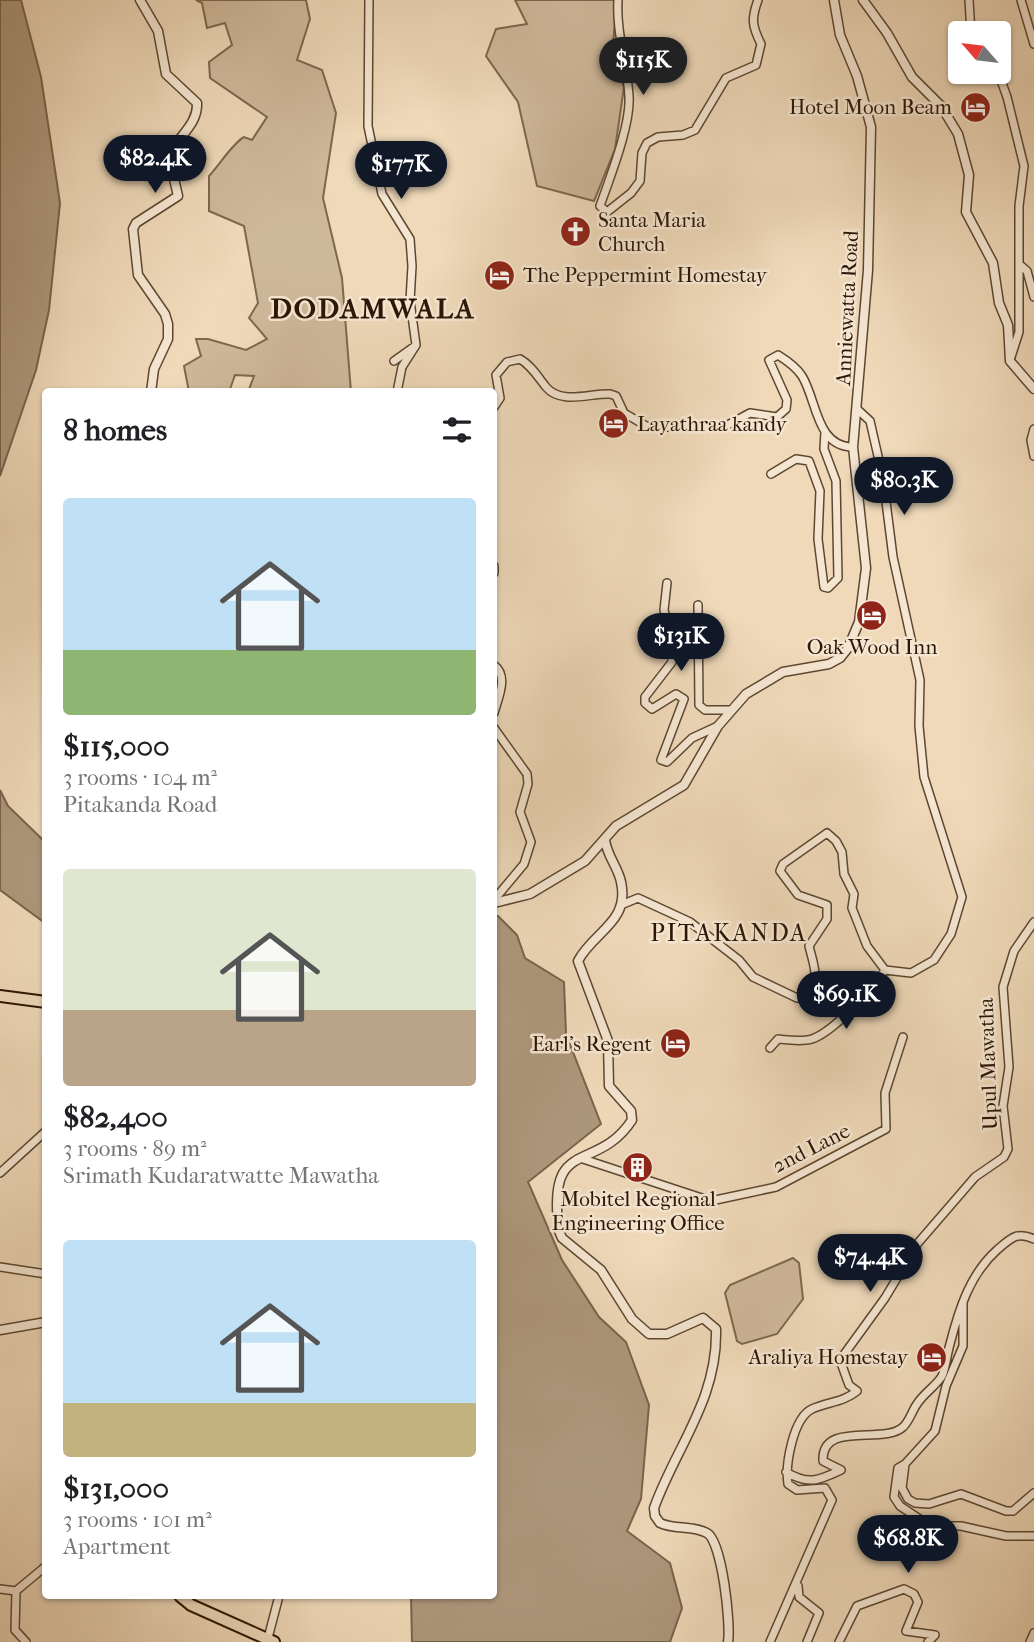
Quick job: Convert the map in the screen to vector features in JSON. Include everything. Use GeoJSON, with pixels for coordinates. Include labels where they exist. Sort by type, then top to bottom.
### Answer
{"type":"FeatureCollection","features":[{"type":"Feature","properties":{"kind":"main road"},"geometry":{"type":"LineString","coordinates":[[0,996],[42,1001]]}},
{"type":"Feature","properties":{"kind":"main road"},"geometry":{"type":"LineString","coordinates":[[184,1599],[191,1605],[271,1640]]}},
{"type":"Feature","properties":{"kind":"street"},"geometry":{"type":"LineString","coordinates":[[140,0],[158,31],[166,74],[197,103],[195,120],[169,157],[178,195],[136,223],[133,229],[138,275],[165,314],[168,324],[167,339],[154,369],[152,388]]}},
{"type":"Feature","properties":{"kind":"street"},"geometry":{"type":"LineString","coordinates":[[369,0],[368,126],[382,194],[410,239],[410,301],[416,345],[402,367],[398,388]]}},
{"type":"Feature","properties":{"kind":"street"},"geometry":{"type":"LineString","coordinates":[[618,0],[620,44],[629,99],[619,149],[600,206],[607,212],[640,181],[642,153],[648,142],[658,136],[683,135],[695,130],[726,78],[756,65],[761,44],[752,26],[752,16],[758,0]]}},
{"type":"Feature","properties":{"kind":"street","name":"Anniewatta Road"},"geometry":{"type":"LineString","coordinates":[[497,900],[530,894],[560,877],[585,861],[616,826],[684,785],[718,726],[746,694],[764,681],[783,673],[829,664],[840,658],[848,648],[859,622],[866,568],[853,447],[867,270],[871,127],[857,76],[840,35],[834,0]]}},
{"type":"Feature","properties":{"kind":"street"},"geometry":{"type":"LineString","coordinates":[[863,0],[887,33],[912,77],[941,106],[958,134],[969,176],[966,212],[993,264],[999,303],[1008,325],[1010,361],[1034,389]]}},
{"type":"Feature","properties":{"kind":"street"},"geometry":{"type":"LineString","coordinates":[[969,0],[970,21]]}},
{"type":"Feature","properties":{"kind":"street"},"geometry":{"type":"LineString","coordinates":[[1021,0],[1034,44]]}},
{"type":"Feature","properties":{"kind":"street"},"geometry":{"type":"LineString","coordinates":[[1002,84],[1024,166],[1019,206],[1019,332],[1010,361]]}},
{"type":"Feature","properties":{"kind":"street"},"geometry":{"type":"LineString","coordinates":[[1020,265],[1027,271],[1034,297]]}},
{"type":"Feature","properties":{"kind":"street"},"geometry":{"type":"LineString","coordinates":[[394,361],[416,345]]}},
{"type":"Feature","properties":{"kind":"street"},"geometry":{"type":"LineString","coordinates":[[497,402],[500,398],[496,375],[507,362],[520,359],[527,362],[549,391],[564,397],[610,394],[616,396],[624,413],[648,426],[724,427],[750,413],[777,417],[783,415],[787,400],[769,360],[778,355],[802,375],[825,432],[824,449],[836,481],[838,578],[828,588],[824,587],[818,539],[820,491],[809,461],[796,459],[771,474]]}},
{"type":"Feature","properties":{"kind":"street"},"geometry":{"type":"LineString","coordinates":[[621,905],[638,898],[690,922],[739,960],[753,977],[797,998],[804,996],[814,987],[817,978],[809,946],[827,919],[827,905],[798,894],[780,871],[783,864],[827,833],[836,841],[842,852],[844,874],[854,894],[852,908],[867,946],[886,970],[896,974],[911,973],[933,960],[951,934],[962,897],[924,777],[919,726],[920,680],[893,557],[883,478],[870,421],[857,409]]}},
{"type":"Feature","properties":{"kind":"street"},"geometry":{"type":"LineString","coordinates":[[1034,429],[1031,440],[1034,456]]}},
{"type":"Feature","properties":{"kind":"street"},"geometry":{"type":"LineString","coordinates":[[825,432],[839,444],[853,447]]}},
{"type":"Feature","properties":{"kind":"street"},"geometry":{"type":"LineString","coordinates":[[667,583],[664,610],[671,638],[672,662],[645,697],[645,703],[652,709],[676,694],[684,699],[662,760],[667,762],[692,738],[718,726]]}},
{"type":"Feature","properties":{"kind":"street"},"geometry":{"type":"LineString","coordinates":[[698,605],[699,705],[705,710],[731,710]]}},
{"type":"Feature","properties":{"kind":"street"},"geometry":{"type":"LineString","coordinates":[[497,669],[501,675],[501,688],[497,702]]}},
{"type":"Feature","properties":{"kind":"street"},"geometry":{"type":"LineString","coordinates":[[497,732],[527,774],[528,784],[520,812],[531,842],[524,864],[497,897]]}},
{"type":"Feature","properties":{"kind":"street"},"geometry":{"type":"LineString","coordinates":[[605,840],[607,852],[621,881],[621,905],[616,919],[585,947],[578,961],[608,1041],[609,1086],[612,1093],[631,1111],[632,1120],[610,1140],[564,1169],[557,1180],[556,1208],[562,1238],[601,1270],[632,1319],[649,1334],[667,1335],[703,1318],[716,1329],[716,1349],[700,1409],[654,1508],[660,1522],[709,1534],[717,1544],[730,1619],[728,1642]]}},
{"type":"Feature","properties":{"kind":"street","name":"Upul Mawatha"},"geometry":{"type":"LineString","coordinates":[[786,1472],[803,1416],[810,1409],[850,1398],[858,1391],[849,1385],[840,1360],[885,1298],[918,1243],[975,1178],[1004,1157],[1008,1139],[1003,1106],[1009,1068],[1003,987],[1014,951],[1034,922]]}},
{"type":"Feature","properties":{"kind":"street"},"geometry":{"type":"LineString","coordinates":[[771,1048],[778,1040],[809,1040],[821,1035],[875,985],[886,970]]}},
{"type":"Feature","properties":{"kind":"street","name":"2nd Lane"},"geometry":{"type":"LineString","coordinates":[[580,1158],[705,1201],[776,1187],[886,1129],[885,1093],[903,1037]]}},
{"type":"Feature","properties":{"kind":"street"},"geometry":{"type":"LineString","coordinates":[[0,1173],[42,1135]]}},
{"type":"Feature","properties":{"kind":"street"},"geometry":{"type":"LineString","coordinates":[[786,1472],[802,1481],[822,1479],[841,1470],[823,1461],[823,1451],[828,1443],[851,1435],[892,1432],[902,1428],[918,1402],[942,1377],[963,1303],[984,1262],[1013,1236],[1023,1234],[1034,1240]]}},
{"type":"Feature","properties":{"kind":"street"},"geometry":{"type":"LineString","coordinates":[[0,1267],[42,1273]]}},
{"type":"Feature","properties":{"kind":"street"},"geometry":{"type":"LineString","coordinates":[[963,1303],[963,1346],[946,1385],[935,1431],[905,1464],[898,1468],[894,1497],[916,1518],[930,1526],[961,1526],[1006,1536],[1034,1536]]}},
{"type":"Feature","properties":{"kind":"street"},"geometry":{"type":"LineString","coordinates":[[0,1330],[42,1322]]}},
{"type":"Feature","properties":{"kind":"street"},"geometry":{"type":"LineString","coordinates":[[905,1464],[902,1488],[908,1499],[915,1503],[929,1504],[961,1494],[1013,1511],[1034,1493]]}},
{"type":"Feature","properties":{"kind":"street"},"geometry":{"type":"LineString","coordinates":[[770,1642],[797,1585],[811,1542],[832,1500],[830,1491],[825,1488],[797,1490],[788,1483],[786,1472]]}},
{"type":"Feature","properties":{"kind":"street"},"geometry":{"type":"LineString","coordinates":[[0,1589],[16,1591],[42,1569]]}},
{"type":"Feature","properties":{"kind":"street"},"geometry":{"type":"LineString","coordinates":[[797,1585],[799,1597],[819,1613],[807,1642]]}},
{"type":"Feature","properties":{"kind":"street"},"geometry":{"type":"LineString","coordinates":[[839,1642],[858,1606],[904,1589],[914,1594],[918,1602],[906,1631],[935,1634],[928,1642]]}},
{"type":"Feature","properties":{"kind":"street"},"geometry":{"type":"LineString","coordinates":[[16,1591],[15,1630],[26,1642]]}},
{"type":"Feature","properties":{"kind":"street"},"geometry":{"type":"LineString","coordinates":[[271,1640],[278,1599]]}},
{"type":"Feature","properties":{"kind":"street"},"geometry":{"type":"LineString","coordinates":[[1030,1642],[1034,1633]]}},
{"type":"Feature","properties":{"kind":"shaded area"},"geometry":{"type":"Polygon","coordinates":[[[0,0],[21,0],[41,77],[60,203],[49,310],[36,370],[0,476],[0,0]]]}},
{"type":"Feature","properties":{"kind":"shaded area"},"geometry":{"type":"Polygon","coordinates":[[[196,0],[306,0],[310,19],[297,60],[322,70],[336,113],[323,198],[342,278],[351,388],[250,388],[254,376],[235,375],[230,388],[188,388],[184,366],[201,356],[196,339],[208,339],[246,350],[267,339],[249,318],[258,303],[244,226],[209,211],[209,176],[240,140],[244,137],[252,140],[267,117],[210,78],[209,62],[232,45],[225,23],[207,28],[202,3],[196,0]]]}},
{"type":"Feature","properties":{"kind":"shaded area"},"geometry":{"type":"Polygon","coordinates":[[[515,0],[617,0],[612,54],[624,87],[615,149],[594,201],[537,186],[518,102],[486,56],[496,29],[527,24],[515,0]]]}},
{"type":"Feature","properties":{"kind":"shaded area"},"geometry":{"type":"Polygon","coordinates":[[[0,790],[8,806],[42,839],[42,921],[0,890],[0,790]]]}},
{"type":"Feature","properties":{"kind":"shaded area"},"geometry":{"type":"Polygon","coordinates":[[[498,916],[517,935],[525,958],[564,982],[566,1034],[601,1124],[528,1182],[562,1260],[599,1317],[626,1342],[649,1405],[641,1499],[627,1531],[670,1563],[682,1608],[670,1642],[412,1642],[411,1599],[497,1599],[498,916]]]}},
{"type":"Feature","properties":{"kind":"shaded area"},"geometry":{"type":"Polygon","coordinates":[[[793,1258],[799,1263],[803,1299],[777,1334],[742,1344],[737,1341],[725,1293],[730,1285],[793,1258]]]}},
{"type":"Feature","properties":{"kind":"place","name":"Hotel Moon Beam"},"geometry":{"type":"Point","coordinates":[975,107]}},
{"type":"Feature","properties":{"kind":"place","name":"Santa Maria Church"},"geometry":{"type":"Point","coordinates":[575,232]}},
{"type":"Feature","properties":{"kind":"place","name":"The Peppermint Homestay"},"geometry":{"type":"Point","coordinates":[500,275]}},
{"type":"Feature","properties":{"kind":"place","name":"Layathraa kandy"},"geometry":{"type":"Point","coordinates":[614,424]}},
{"type":"Feature","properties":{"kind":"place","name":"Oak Wood Inn"},"geometry":{"type":"Point","coordinates":[872,615]}},
{"type":"Feature","properties":{"kind":"place","name":"Earl's Regent"},"geometry":{"type":"Point","coordinates":[675,1044]}},
{"type":"Feature","properties":{"kind":"place","name":"Mobitel Regional Engineering Office"},"geometry":{"type":"Point","coordinates":[638,1167]}},
{"type":"Feature","properties":{"kind":"place","name":"Araliya Homestay"},"geometry":{"type":"Point","coordinates":[931,1357]}},
{"type":"Feature","properties":{"kind":"district","name":"DODAMWALA"},"geometry":{"type":"Point","coordinates":[373,308]}},
{"type":"Feature","properties":{"kind":"district","name":"PITAKANDA"},"geometry":{"type":"Point","coordinates":[729,933]}}]}
